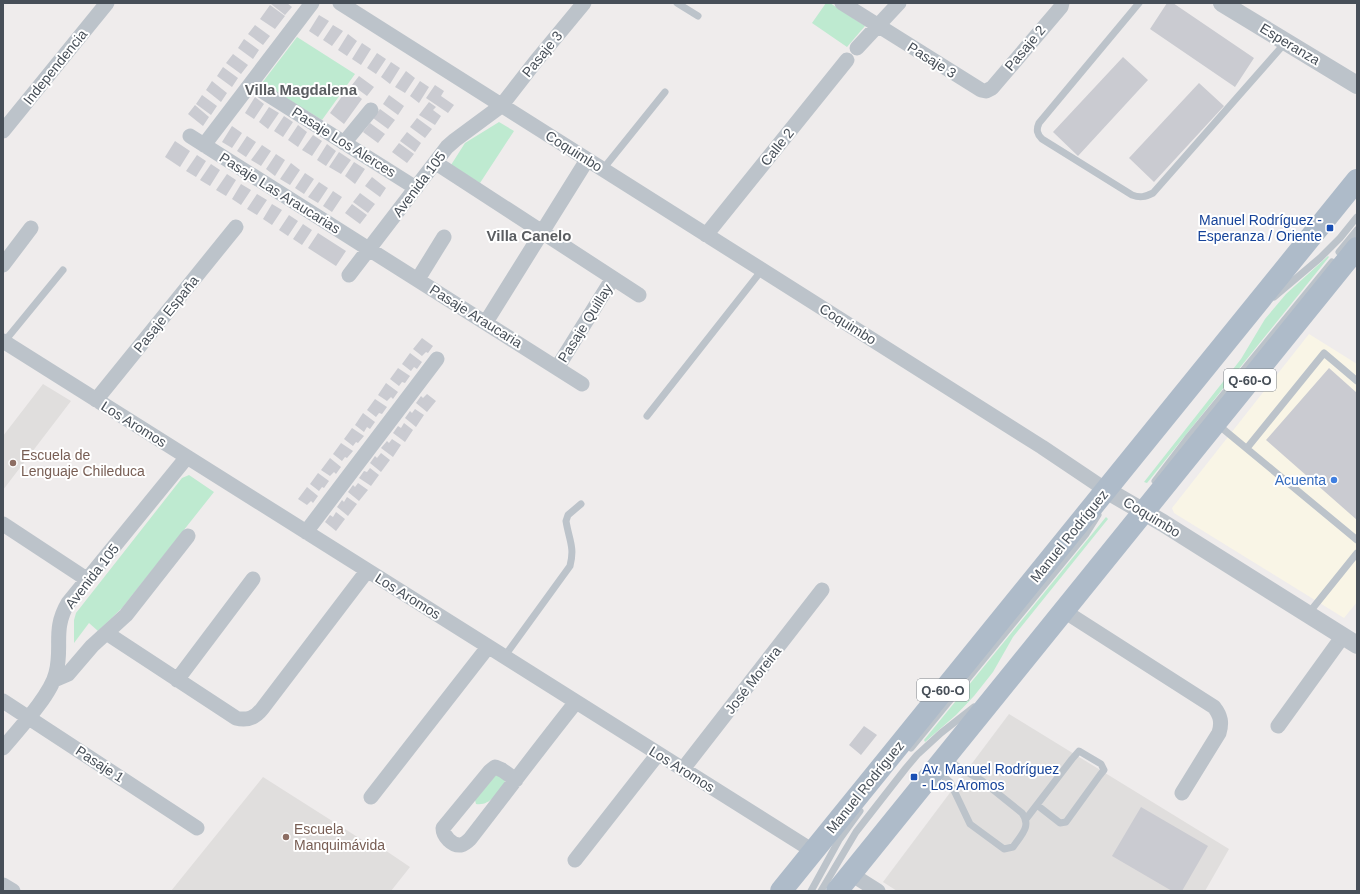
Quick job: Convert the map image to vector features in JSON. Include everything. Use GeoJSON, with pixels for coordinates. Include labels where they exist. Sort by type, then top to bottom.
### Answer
{"type":"FeatureCollection","features":[{"type":"Feature","properties":{"kind":"main road","name":"Manuel Rodríguez"},"geometry":{"type":"LineString","coordinates":[[781,891],[1357,180]]}},
{"type":"Feature","properties":{"kind":"main road","name":"Q-60-O"},"geometry":{"type":"LineString","coordinates":[[837,891],[1064,610],[1148,496],[1216,423],[1357,248]]}},
{"type":"Feature","properties":{"kind":"street","name":"Independencia"},"geometry":{"type":"LineString","coordinates":[[3,131],[8,116],[107,3]]}},
{"type":"Feature","properties":{"kind":"street"},"geometry":{"type":"LineString","coordinates":[[204,145],[312,3]]}},
{"type":"Feature","properties":{"kind":"street","name":"Coquimbo"},"geometry":{"type":"LineString","coordinates":[[340,3],[1035,443],[1106,490],[1148,496],[1308,614],[1350,640]]}},
{"type":"Feature","properties":{"kind":"street","name":"Pasaje 3"},"geometry":{"type":"LineString","coordinates":[[501,106],[584,3]]}},
{"type":"Feature","properties":{"kind":"street","name":"Pasaje 3"},"geometry":{"type":"LineString","coordinates":[[842,3],[981,90],[986,91]]}},
{"type":"Feature","properties":{"kind":"street"},"geometry":{"type":"LineString","coordinates":[[858,48],[899,3]]}},
{"type":"Feature","properties":{"kind":"street","name":"Pasaje 2"},"geometry":{"type":"LineString","coordinates":[[986,91],[997,82],[1062,3]]}},
{"type":"Feature","properties":{"kind":"street","name":"Esperanza"},"geometry":{"type":"LineString","coordinates":[[1222,3],[1357,85]]}},
{"type":"Feature","properties":{"kind":"street","name":"Calle 2"},"geometry":{"type":"LineString","coordinates":[[706,235],[847,60]]}},
{"type":"Feature","properties":{"kind":"street","name":"Pasaje Los Alerces"},"geometry":{"type":"LineString","coordinates":[[251,84],[416,188]]}},
{"type":"Feature","properties":{"kind":"street","name":"Avenida 105"},"geometry":{"type":"LineString","coordinates":[[349,275],[436,162],[455,140],[501,106]]}},
{"type":"Feature","properties":{"kind":"street"},"geometry":{"type":"LineString","coordinates":[[344,143],[371,110]]}},
{"type":"Feature","properties":{"kind":"street","name":"Pasaje Las Araucarias"},"geometry":{"type":"LineString","coordinates":[[190,136],[370,249]]}},
{"type":"Feature","properties":{"kind":"street"},"geometry":{"type":"LineString","coordinates":[[486,322],[587,160]]}},
{"type":"Feature","properties":{"kind":"street"},"geometry":{"type":"LineString","coordinates":[[436,162],[639,294]]}},
{"type":"Feature","properties":{"kind":"street","name":"Pasaje España"},"geometry":{"type":"LineString","coordinates":[[96,400],[236,227]]}},
{"type":"Feature","properties":{"kind":"street"},"geometry":{"type":"LineString","coordinates":[[3,265],[31,228]]}},
{"type":"Feature","properties":{"kind":"street"},"geometry":{"type":"LineString","coordinates":[[418,279],[444,237]]}},
{"type":"Feature","properties":{"kind":"street","name":"Pasaje Araucaria"},"geometry":{"type":"LineString","coordinates":[[370,249],[582,384]]}},
{"type":"Feature","properties":{"kind":"street","name":"Pasaje Quillay"},"geometry":{"type":"LineString","coordinates":[[557,368],[613,278]]}},
{"type":"Feature","properties":{"kind":"street","name":"Los Aromos"},"geometry":{"type":"LineString","coordinates":[[4,342],[813,851]]}},
{"type":"Feature","properties":{"kind":"street"},"geometry":{"type":"LineString","coordinates":[[306,532],[438,359]]}},
{"type":"Feature","properties":{"kind":"street","name":"Avenida 105"},"geometry":{"type":"LineString","coordinates":[[3,748],[44,696],[54,680],[58,663],[60,623],[68,603],[187,457]]}},
{"type":"Feature","properties":{"kind":"street"},"geometry":{"type":"LineString","coordinates":[[3,524],[88,580]]}},
{"type":"Feature","properties":{"kind":"street"},"geometry":{"type":"LineString","coordinates":[[54,680],[68,674],[92,646],[132,609],[188,536]]}},
{"type":"Feature","properties":{"kind":"street"},"geometry":{"type":"LineString","coordinates":[[108,632],[111,636],[236,718],[245,720],[255,717],[262,710],[367,571]]}},
{"type":"Feature","properties":{"kind":"street"},"geometry":{"type":"LineString","coordinates":[[178,680],[253,579]]}},
{"type":"Feature","properties":{"kind":"street","name":"José Moreira"},"geometry":{"type":"LineString","coordinates":[[683,769],[822,590]]}},
{"type":"Feature","properties":{"kind":"street"},"geometry":{"type":"LineString","coordinates":[[1064,610],[1214,707],[1219,713],[1221,718],[1219,733],[1182,793]]}},
{"type":"Feature","properties":{"kind":"street"},"geometry":{"type":"LineString","coordinates":[[1278,726],[1350,640]]}},
{"type":"Feature","properties":{"kind":"street"},"geometry":{"type":"LineString","coordinates":[[371,797],[488,647]]}},
{"type":"Feature","properties":{"kind":"street","name":"Pasaje 1"},"geometry":{"type":"LineString","coordinates":[[3,701],[197,828]]}},
{"type":"Feature","properties":{"kind":"street"},"geometry":{"type":"LineString","coordinates":[[516,780],[502,770],[495,768],[490,771],[443,828],[443,831],[451,842],[458,845],[464,844],[470,839],[516,780],[576,702]]}},
{"type":"Feature","properties":{"kind":"street"},"geometry":{"type":"LineString","coordinates":[[574,860],[658,754]]}},
{"type":"Feature","properties":{"kind":"street"},"geometry":{"type":"LineString","coordinates":[[851,874],[878,891]]}},
{"type":"Feature","properties":{"kind":"street"},"geometry":{"type":"LineString","coordinates":[[3,885],[13,891]]}},
{"type":"Feature","properties":{"kind":"lane"},"geometry":{"type":"LineString","coordinates":[[677,3],[698,16]]}},
{"type":"Feature","properties":{"kind":"lane"},"geometry":{"type":"LineString","coordinates":[[1139,3],[1039,123],[1037,131],[1042,139],[1137,197],[1142,197],[1153,193],[1287,42]]}},
{"type":"Feature","properties":{"kind":"lane"},"geometry":{"type":"LineString","coordinates":[[603,169],[665,92]]}},
{"type":"Feature","properties":{"kind":"lane"},"geometry":{"type":"LineString","coordinates":[[1252,310],[1277,295],[1320,258],[1340,238],[1357,217]]}},
{"type":"Feature","properties":{"kind":"lane"},"geometry":{"type":"LineString","coordinates":[[1148,496],[1192,433],[1357,230]]}},
{"type":"Feature","properties":{"kind":"lane"},"geometry":{"type":"LineString","coordinates":[[4,342],[64,270]]}},
{"type":"Feature","properties":{"kind":"lane"},"geometry":{"type":"LineString","coordinates":[[647,416],[762,270]]}},
{"type":"Feature","properties":{"kind":"lane"},"geometry":{"type":"LineString","coordinates":[[1247,448],[1324,353],[1357,381]]}},
{"type":"Feature","properties":{"kind":"lane"},"geometry":{"type":"LineString","coordinates":[[1216,423],[1357,540]]}},
{"type":"Feature","properties":{"kind":"lane"},"geometry":{"type":"LineString","coordinates":[[904,756],[1086,534],[1099,514],[1106,490]]}},
{"type":"Feature","properties":{"kind":"lane"},"geometry":{"type":"LineString","coordinates":[[504,656],[570,566],[573,555],[566,521],[568,515],[581,504]]}},
{"type":"Feature","properties":{"kind":"lane"},"geometry":{"type":"LineString","coordinates":[[1308,614],[1357,554]]}},
{"type":"Feature","properties":{"kind":"lane"},"geometry":{"type":"LineString","coordinates":[[821,891],[856,832],[910,762],[941,733],[1009,679]]}},
{"type":"Feature","properties":{"kind":"lane"},"geometry":{"type":"LineString","coordinates":[[1026,820],[1079,751],[1101,764],[1103,767],[1104,770],[1066,822],[1060,823],[1038,805]]}},
{"type":"Feature","properties":{"kind":"lane"},"geometry":{"type":"LineString","coordinates":[[940,764],[961,769],[981,780],[1022,813],[1026,820],[1027,826],[1013,847],[1004,848],[970,824],[940,764]]}},
{"type":"Feature","properties":{"kind":"lane"},"geometry":{"type":"LineString","coordinates":[[811,891],[845,832],[864,806]]}},
{"type":"Feature","properties":{"kind":"shaded area"},"geometry":{"type":"Polygon","coordinates":[[[1309,334],[1357,364],[1357,602],[1344,618],[1174,513],[1172,508],[1309,334]]]}},
{"type":"Feature","properties":{"kind":"shaded area","name":"Escuela de Lenguaje Chileduca"},"geometry":{"type":"Polygon","coordinates":[[[43,384],[71,401],[3,490],[3,436],[43,384]]]}},
{"type":"Feature","properties":{"kind":"shaded area"},"geometry":{"type":"Polygon","coordinates":[[[1009,714],[1229,849],[1205,891],[897,891],[883,882],[1009,714]]]}},
{"type":"Feature","properties":{"kind":"shaded area","name":"Escuela Manquimávida"},"geometry":{"type":"Polygon","coordinates":[[[263,777],[370,845],[373,842],[410,867],[391,891],[171,891],[263,777]]]}},
{"type":"Feature","properties":{"kind":"green space"},"geometry":{"type":"Polygon","coordinates":[[[826,3],[830,3],[865,26],[847,47],[812,23],[826,3]]]}},
{"type":"Feature","properties":{"kind":"green space"},"geometry":{"type":"Polygon","coordinates":[[[297,37],[355,74],[322,120],[262,83],[297,37]]]}},
{"type":"Feature","properties":{"kind":"green space"},"geometry":{"type":"Polygon","coordinates":[[[499,122],[514,131],[480,183],[451,165],[465,143],[499,122]]]}},
{"type":"Feature","properties":{"kind":"green space"},"geometry":{"type":"Polygon","coordinates":[[[1328,256],[1329,257],[1147,483],[1144,482],[1241,359],[1265,319],[1286,294],[1328,256]]]}},
{"type":"Feature","properties":{"kind":"green space"},"geometry":{"type":"Polygon","coordinates":[[[189,475],[214,492],[122,608],[98,631],[89,623],[74,643],[74,620],[76,613],[182,478],[189,475]]]}},
{"type":"Feature","properties":{"kind":"green space"},"geometry":{"type":"Polygon","coordinates":[[[1106,517],[1108,519],[1013,637],[993,672],[974,696],[956,715],[925,742],[924,740],[1106,517]]]}},
{"type":"Feature","properties":{"kind":"green space"},"geometry":{"type":"Polygon","coordinates":[[[498,775],[505,781],[498,792],[489,801],[476,804],[475,800],[495,776],[498,775]]]}},
{"type":"Feature","properties":{"kind":"building"},"geometry":{"type":"Polygon","coordinates":[[[287,3],[292,7],[285,15],[271,4],[287,3]]]}},
{"type":"Feature","properties":{"kind":"building"},"geometry":{"type":"Polygon","coordinates":[[[1167,3],[1173,3],[1254,58],[1235,87],[1150,29],[1167,3]]]}},
{"type":"Feature","properties":{"kind":"building"},"geometry":{"type":"Polygon","coordinates":[[[270,5],[285,16],[275,29],[260,19],[270,5]]]}},
{"type":"Feature","properties":{"kind":"building"},"geometry":{"type":"Polygon","coordinates":[[[319,15],[329,21],[318,37],[309,31],[319,15]]]}},
{"type":"Feature","properties":{"kind":"building"},"geometry":{"type":"Polygon","coordinates":[[[255,25],[270,36],[263,45],[248,34],[255,25]]]}},
{"type":"Feature","properties":{"kind":"building"},"geometry":{"type":"Polygon","coordinates":[[[333,25],[343,31],[332,46],[323,40],[333,25]]]}},
{"type":"Feature","properties":{"kind":"building"},"geometry":{"type":"Polygon","coordinates":[[[348,34],[357,41],[347,56],[338,50],[348,34]]]}},
{"type":"Feature","properties":{"kind":"building"},"geometry":{"type":"Polygon","coordinates":[[[244,39],[259,50],[253,59],[238,48],[244,39]]]}},
{"type":"Feature","properties":{"kind":"building"},"geometry":{"type":"Polygon","coordinates":[[[362,43],[371,49],[361,65],[352,59],[362,43]]]}},
{"type":"Feature","properties":{"kind":"building"},"geometry":{"type":"Polygon","coordinates":[[[377,53],[386,59],[376,74],[367,68],[377,53]]]}},
{"type":"Feature","properties":{"kind":"building"},"geometry":{"type":"Polygon","coordinates":[[[233,54],[248,65],[241,74],[226,63],[233,54]]]}},
{"type":"Feature","properties":{"kind":"building"},"geometry":{"type":"Polygon","coordinates":[[[1123,57],[1148,80],[1078,156],[1053,132],[1123,57]]]}},
{"type":"Feature","properties":{"kind":"building"},"geometry":{"type":"Polygon","coordinates":[[[391,62],[400,68],[390,84],[381,77],[391,62]]]}},
{"type":"Feature","properties":{"kind":"building"},"geometry":{"type":"Polygon","coordinates":[[[223,67],[238,78],[232,87],[217,76],[223,67]]]}},
{"type":"Feature","properties":{"kind":"building"},"geometry":{"type":"Polygon","coordinates":[[[406,71],[415,78],[405,93],[395,87],[406,71]]]}},
{"type":"Feature","properties":{"kind":"building"},"geometry":{"type":"Polygon","coordinates":[[[359,76],[374,87],[367,96],[352,85],[359,76]]]}},
{"type":"Feature","properties":{"kind":"building"},"geometry":{"type":"Polygon","coordinates":[[[212,81],[227,93],[221,102],[206,90],[212,81]]]}},
{"type":"Feature","properties":{"kind":"building"},"geometry":{"type":"Polygon","coordinates":[[[420,81],[429,87],[419,103],[410,96],[420,81]]]}},
{"type":"Feature","properties":{"kind":"building"},"geometry":{"type":"Polygon","coordinates":[[[1199,83],[1224,106],[1154,182],[1129,158],[1199,83]]]}},
{"type":"Feature","properties":{"kind":"building"},"geometry":{"type":"Polygon","coordinates":[[[435,85],[444,91],[441,96],[454,105],[448,113],[426,98],[435,85]]]}},
{"type":"Feature","properties":{"kind":"building"},"geometry":{"type":"Polygon","coordinates":[[[348,88],[362,99],[344,124],[330,113],[348,88]]]}},
{"type":"Feature","properties":{"kind":"building"},"geometry":{"type":"Polygon","coordinates":[[[202,95],[217,106],[211,115],[196,104],[202,95]]]}},
{"type":"Feature","properties":{"kind":"building"},"geometry":{"type":"Polygon","coordinates":[[[389,95],[404,106],[398,115],[383,104],[389,95]]]}},
{"type":"Feature","properties":{"kind":"building"},"geometry":{"type":"Polygon","coordinates":[[[255,97],[264,104],[254,119],[245,113],[255,97]]]}},
{"type":"Feature","properties":{"kind":"building"},"geometry":{"type":"Polygon","coordinates":[[[429,102],[436,107],[433,110],[441,116],[435,125],[419,115],[429,102]]]}},
{"type":"Feature","properties":{"kind":"building"},"geometry":{"type":"Polygon","coordinates":[[[195,105],[209,117],[203,126],[188,114],[195,105]]]}},
{"type":"Feature","properties":{"kind":"building"},"geometry":{"type":"Polygon","coordinates":[[[269,107],[279,113],[268,129],[259,122],[269,107]]]}},
{"type":"Feature","properties":{"kind":"building"},"geometry":{"type":"Polygon","coordinates":[[[380,109],[395,120],[388,129],[373,118],[380,109]]]}},
{"type":"Feature","properties":{"kind":"building"},"geometry":{"type":"Polygon","coordinates":[[[284,116],[293,122],[283,137],[274,131],[284,116]]]}},
{"type":"Feature","properties":{"kind":"building"},"geometry":{"type":"Polygon","coordinates":[[[417,118],[432,129],[425,138],[410,127],[417,118]]]}},
{"type":"Feature","properties":{"kind":"building"},"geometry":{"type":"Polygon","coordinates":[[[370,123],[385,134],[378,143],[363,132],[370,123]]]}},
{"type":"Feature","properties":{"kind":"building"},"geometry":{"type":"Polygon","coordinates":[[[298,125],[307,132],[298,147],[288,140],[298,125]]]}},
{"type":"Feature","properties":{"kind":"building"},"geometry":{"type":"Polygon","coordinates":[[[232,126],[242,133],[232,148],[222,142],[232,126]]]}},
{"type":"Feature","properties":{"kind":"building"},"geometry":{"type":"Polygon","coordinates":[[[407,132],[421,143],[415,152],[400,141],[407,132]]]}},
{"type":"Feature","properties":{"kind":"building"},"geometry":{"type":"Polygon","coordinates":[[[313,135],[322,141],[312,156],[302,150],[313,135]]]}},
{"type":"Feature","properties":{"kind":"building"},"geometry":{"type":"Polygon","coordinates":[[[247,136],[256,142],[246,157],[237,151],[247,136]]]}},
{"type":"Feature","properties":{"kind":"building"},"geometry":{"type":"Polygon","coordinates":[[[175,141],[190,151],[180,167],[165,157],[175,141]]]}},
{"type":"Feature","properties":{"kind":"building"},"geometry":{"type":"Polygon","coordinates":[[[399,143],[414,154],[407,163],[392,152],[399,143]]]}},
{"type":"Feature","properties":{"kind":"building"},"geometry":{"type":"Polygon","coordinates":[[[327,144],[336,151],[326,166],[317,160],[327,144]]]}},
{"type":"Feature","properties":{"kind":"building"},"geometry":{"type":"Polygon","coordinates":[[[262,145],[271,151],[261,166],[251,160],[262,145]]]}},
{"type":"Feature","properties":{"kind":"building"},"geometry":{"type":"Polygon","coordinates":[[[339,152],[351,160],[341,174],[329,167],[339,152]]]}},
{"type":"Feature","properties":{"kind":"building"},"geometry":{"type":"Polygon","coordinates":[[[276,154],[285,160],[275,176],[266,169],[276,154]]]}},
{"type":"Feature","properties":{"kind":"building"},"geometry":{"type":"Polygon","coordinates":[[[197,155],[206,161],[196,177],[186,171],[197,155]]]}},
{"type":"Feature","properties":{"kind":"building"},"geometry":{"type":"Polygon","coordinates":[[[354,162],[365,169],[355,184],[345,176],[354,162]]]}},
{"type":"Feature","properties":{"kind":"building"},"geometry":{"type":"Polygon","coordinates":[[[291,163],[300,170],[290,185],[280,179],[291,163]]]}},
{"type":"Feature","properties":{"kind":"building"},"geometry":{"type":"Polygon","coordinates":[[[211,164],[220,170],[210,186],[200,180],[211,164]]]}},
{"type":"Feature","properties":{"kind":"building"},"geometry":{"type":"Polygon","coordinates":[[[305,173],[314,179],[304,194],[295,188],[305,173]]]}},
{"type":"Feature","properties":{"kind":"building"},"geometry":{"type":"Polygon","coordinates":[[[227,174],[236,180],[226,196],[216,190],[227,174]]]}},
{"type":"Feature","properties":{"kind":"building"},"geometry":{"type":"Polygon","coordinates":[[[372,177],[386,188],[380,197],[365,186],[372,177]]]}},
{"type":"Feature","properties":{"kind":"building"},"geometry":{"type":"Polygon","coordinates":[[[319,182],[328,188],[318,203],[308,197],[319,182]]]}},
{"type":"Feature","properties":{"kind":"building"},"geometry":{"type":"Polygon","coordinates":[[[241,184],[251,190],[241,205],[232,199],[241,184]]]}},
{"type":"Feature","properties":{"kind":"building"},"geometry":{"type":"Polygon","coordinates":[[[333,191],[342,197],[332,212],[323,206],[333,191]]]}},
{"type":"Feature","properties":{"kind":"building"},"geometry":{"type":"Polygon","coordinates":[[[360,193],[375,204],[368,213],[353,202],[360,193]]]}},
{"type":"Feature","properties":{"kind":"building"},"geometry":{"type":"Polygon","coordinates":[[[257,194],[267,200],[257,215],[247,209],[257,194]]]}},
{"type":"Feature","properties":{"kind":"building"},"geometry":{"type":"Polygon","coordinates":[[[272,204],[282,210],[272,225],[263,219],[272,204]]]}},
{"type":"Feature","properties":{"kind":"building"},"geometry":{"type":"Polygon","coordinates":[[[352,204],[367,215],[360,224],[345,213],[352,204]]]}},
{"type":"Feature","properties":{"kind":"building"},"geometry":{"type":"Polygon","coordinates":[[[289,215],[298,221],[288,236],[279,230],[289,215]]]}},
{"type":"Feature","properties":{"kind":"building"},"geometry":{"type":"Polygon","coordinates":[[[303,224],[312,230],[302,245],[293,239],[303,224]]]}},
{"type":"Feature","properties":{"kind":"building"},"geometry":{"type":"Polygon","coordinates":[[[318,233],[346,251],[336,266],[308,248],[318,233]]]}},
{"type":"Feature","properties":{"kind":"building"},"geometry":{"type":"Polygon","coordinates":[[[422,338],[433,346],[428,353],[426,352],[422,356],[413,349],[422,338]]]}},
{"type":"Feature","properties":{"kind":"building"},"geometry":{"type":"Polygon","coordinates":[[[410,353],[422,362],[417,369],[414,367],[411,371],[402,364],[410,353]]]}},
{"type":"Feature","properties":{"kind":"building"},"geometry":{"type":"Polygon","coordinates":[[[398,368],[410,376],[405,383],[402,382],[399,386],[390,379],[398,368]]]}},
{"type":"Feature","properties":{"kind":"building","name":"Acuenta"},"geometry":{"type":"Polygon","coordinates":[[[1329,368],[1357,393],[1357,520],[1266,440],[1329,368]]]}},
{"type":"Feature","properties":{"kind":"building"},"geometry":{"type":"Polygon","coordinates":[[[386,383],[398,392],[393,399],[391,397],[387,401],[378,395],[386,383]]]}},
{"type":"Feature","properties":{"kind":"building"},"geometry":{"type":"Polygon","coordinates":[[[427,394],[436,401],[427,412],[416,403],[421,396],[423,398],[427,394]]]}},
{"type":"Feature","properties":{"kind":"building"},"geometry":{"type":"Polygon","coordinates":[[[375,399],[387,407],[382,414],[379,413],[376,417],[367,410],[375,399]]]}},
{"type":"Feature","properties":{"kind":"building"},"geometry":{"type":"Polygon","coordinates":[[[415,409],[424,415],[416,427],[405,418],[410,411],[412,413],[415,409]]]}},
{"type":"Feature","properties":{"kind":"building"},"geometry":{"type":"Polygon","coordinates":[[[363,413],[375,422],[370,429],[367,427],[364,432],[355,425],[363,413]]]}},
{"type":"Feature","properties":{"kind":"building"},"geometry":{"type":"Polygon","coordinates":[[[404,423],[413,430],[405,442],[393,433],[398,426],[401,428],[404,423]]]}},
{"type":"Feature","properties":{"kind":"building"},"geometry":{"type":"Polygon","coordinates":[[[352,428],[364,436],[353,446],[344,439],[352,428]]]}},
{"type":"Feature","properties":{"kind":"building"},"geometry":{"type":"Polygon","coordinates":[[[392,439],[401,445],[393,457],[381,448],[387,441],[389,443],[392,439]]]}},
{"type":"Feature","properties":{"kind":"building"},"geometry":{"type":"Polygon","coordinates":[[[341,443],[353,451],[342,461],[333,454],[341,443]]]}},
{"type":"Feature","properties":{"kind":"building"},"geometry":{"type":"Polygon","coordinates":[[[381,453],[390,460],[381,472],[370,463],[375,456],[377,458],[381,453]]]}},
{"type":"Feature","properties":{"kind":"building"},"geometry":{"type":"Polygon","coordinates":[[[330,458],[341,467],[336,474],[334,472],[330,476],[321,470],[330,458]]]}},
{"type":"Feature","properties":{"kind":"building"},"geometry":{"type":"Polygon","coordinates":[[[370,468],[379,475],[371,486],[359,478],[364,471],[367,472],[370,468]]]}},
{"type":"Feature","properties":{"kind":"building"},"geometry":{"type":"Polygon","coordinates":[[[318,473],[329,481],[324,488],[322,487],[319,491],[310,484],[318,473]]]}},
{"type":"Feature","properties":{"kind":"building"},"geometry":{"type":"Polygon","coordinates":[[[358,483],[368,490],[359,501],[348,492],[353,485],[355,487],[358,483]]]}},
{"type":"Feature","properties":{"kind":"building"},"geometry":{"type":"Polygon","coordinates":[[[307,487],[318,496],[313,503],[311,501],[307,505],[298,499],[307,487]]]}},
{"type":"Feature","properties":{"kind":"building"},"geometry":{"type":"Polygon","coordinates":[[[347,497],[357,504],[348,516],[337,507],[342,500],[344,502],[347,497]]]}},
{"type":"Feature","properties":{"kind":"building"},"geometry":{"type":"Polygon","coordinates":[[[336,512],[345,519],[336,531],[325,522],[330,515],[333,517],[336,512]]]}},
{"type":"Feature","properties":{"kind":"building"},"geometry":{"type":"Polygon","coordinates":[[[864,726],[877,735],[861,755],[849,745],[864,726]]]}},
{"type":"Feature","properties":{"kind":"building"},"geometry":{"type":"Polygon","coordinates":[[[1141,807],[1208,846],[1182,891],[1172,891],[1112,856],[1141,807]]]}},
{"type":"Feature","properties":{"kind":"place","name":"Manuel Rodríguez - Esperanza / Oriente"},"geometry":{"type":"Point","coordinates":[1330,228]}},
{"type":"Feature","properties":{"kind":"place","name":"Escuela de Lenguaje Chileduca"},"geometry":{"type":"Point","coordinates":[13,463]}},
{"type":"Feature","properties":{"kind":"place","name":"Acuenta"},"geometry":{"type":"Point","coordinates":[1334,480]}},
{"type":"Feature","properties":{"kind":"place","name":"Av. Manuel Rodríguez - Los Aromos"},"geometry":{"type":"Point","coordinates":[914,777]}},
{"type":"Feature","properties":{"kind":"place","name":"Escuela Manquimávida"},"geometry":{"type":"Point","coordinates":[286,837]}},
{"type":"Feature","properties":{"kind":"district","name":"Villa Magdalena"},"geometry":{"type":"Point","coordinates":[301,90]}},
{"type":"Feature","properties":{"kind":"district","name":"Villa Canelo"},"geometry":{"type":"Point","coordinates":[529,236]}}]}
